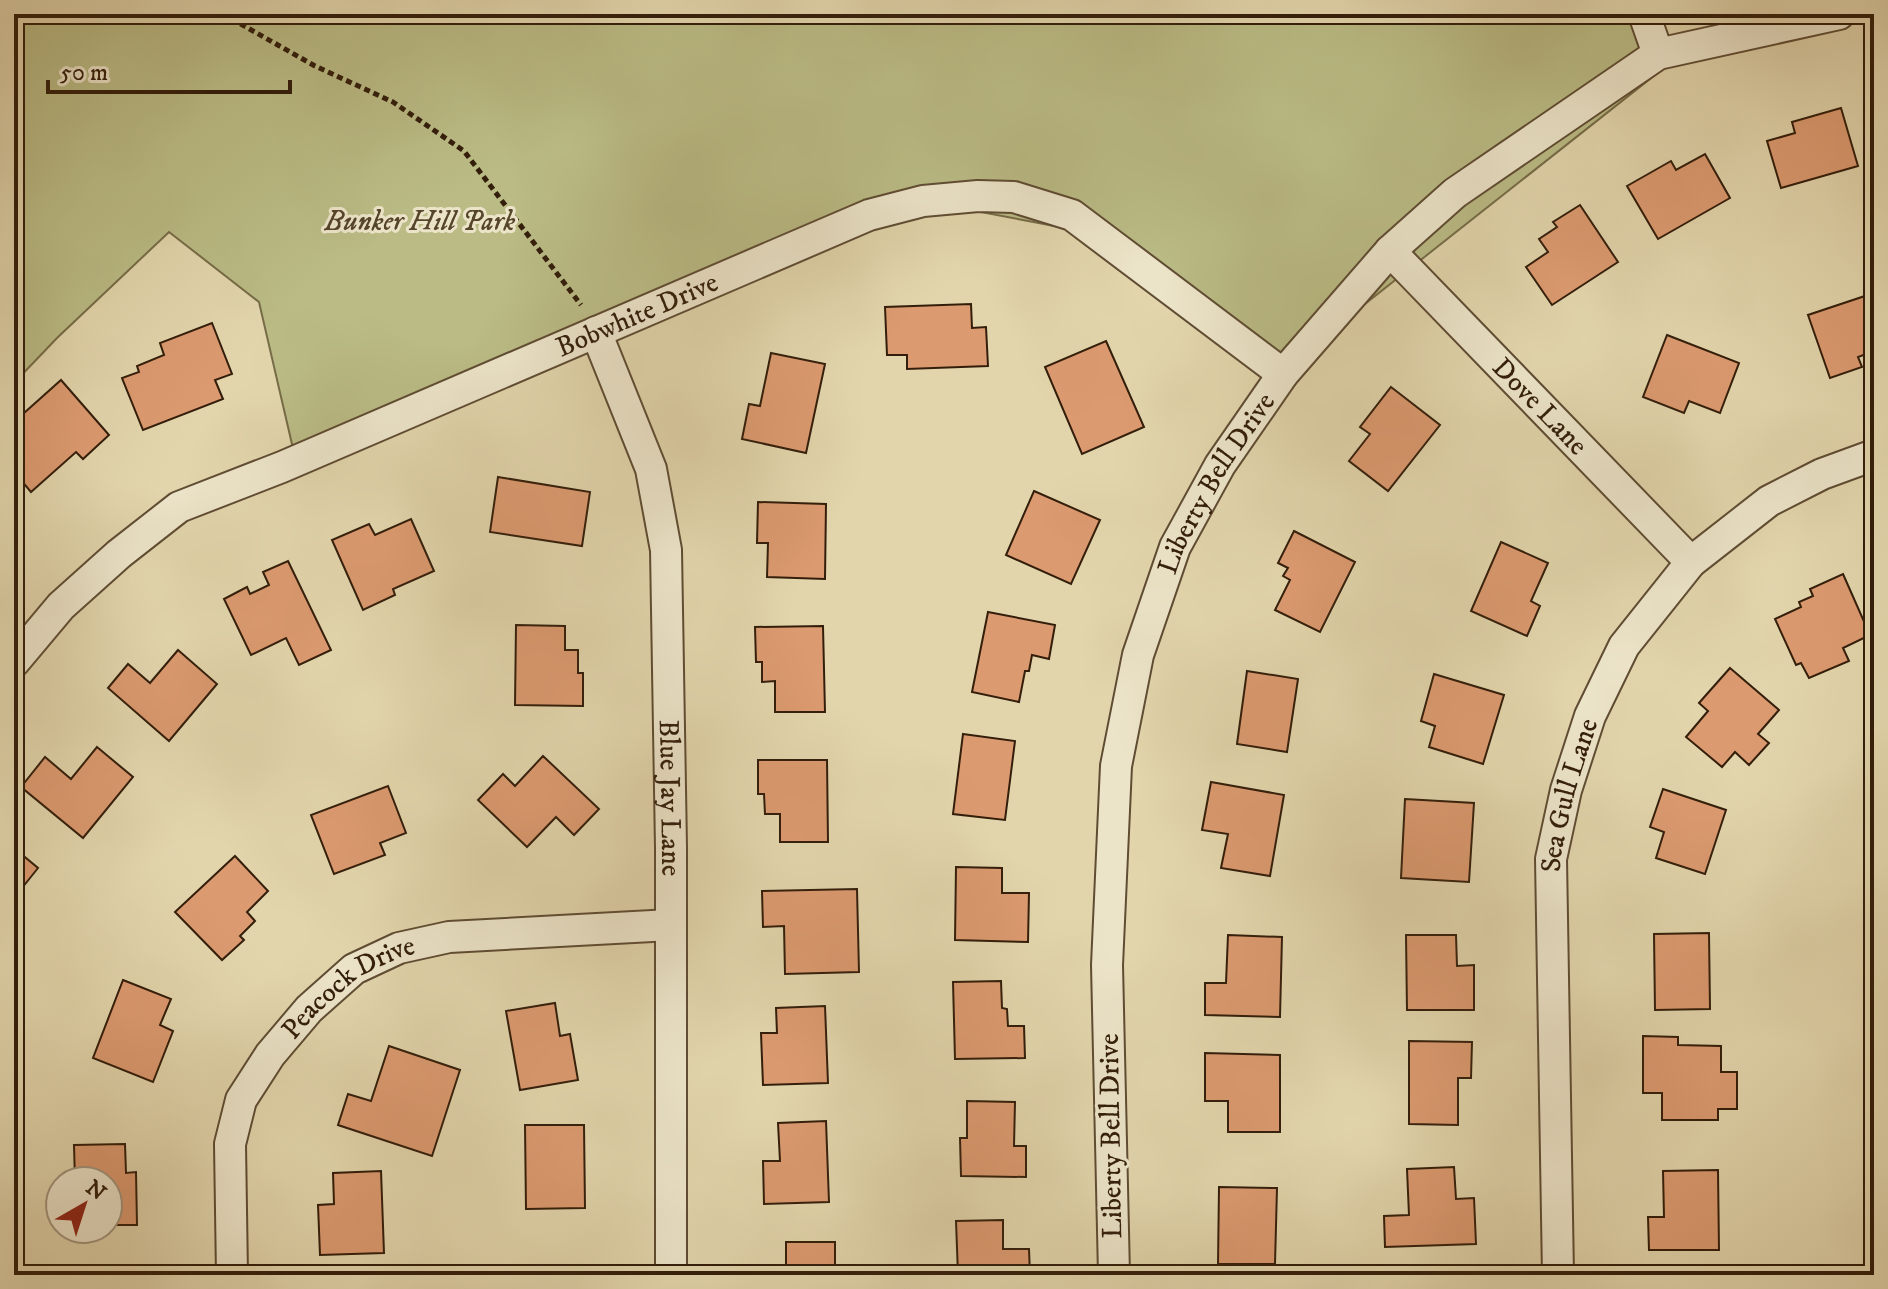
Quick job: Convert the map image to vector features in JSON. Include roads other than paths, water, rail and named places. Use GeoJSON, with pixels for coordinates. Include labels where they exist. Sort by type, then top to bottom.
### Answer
{"type":"FeatureCollection","features":[{"type":"Feature","properties":{"kind":"street"},"geometry":{"type":"LineString","coordinates":[[1644,14],[1658,54]]}},
{"type":"Feature","properties":{"kind":"street","name":"Liberty Bell Drive"},"geometry":{"type":"LineString","coordinates":[[1114,1275],[1107,965],[1116,766],[1138,655],[1175,547],[1220,465],[1283,374],[1390,251],[1455,193],[1658,54],[1839,14]]}},
{"type":"Feature","properties":{"kind":"street","name":"Bobwhite Drive"},"geometry":{"type":"LineString","coordinates":[[14,662],[61,606],[119,554],[179,507],[282,467],[869,215],[923,201],[978,196],[1014,197],[1072,215],[1283,374]]}},
{"type":"Feature","properties":{"kind":"street","name":"Dove Lane"},"geometry":{"type":"LineString","coordinates":[[1390,251],[1691,562]]}},
{"type":"Feature","properties":{"kind":"street","name":"Blue Jay Lane"},"geometry":{"type":"LineString","coordinates":[[596,332],[651,469],[666,550],[671,925],[671,1275]]}},
{"type":"Feature","properties":{"kind":"street","name":"Sea Gull Lane"},"geometry":{"type":"LineString","coordinates":[[1558,1275],[1551,859],[1566,790],[1590,716],[1624,646],[1691,562],[1769,501],[1822,474],[1874,455]]}},
{"type":"Feature","properties":{"kind":"street","name":"Peacock Drive"},"geometry":{"type":"LineString","coordinates":[[232,1275],[230,1144],[241,1100],[270,1055],[309,1009],[354,969],[399,948],[449,937],[671,925]]}},
{"type":"Feature","properties":{"kind":"park label","name":"Bunker Hill Park"},"geometry":{"type":"Point","coordinates":[420,221]}}]}
